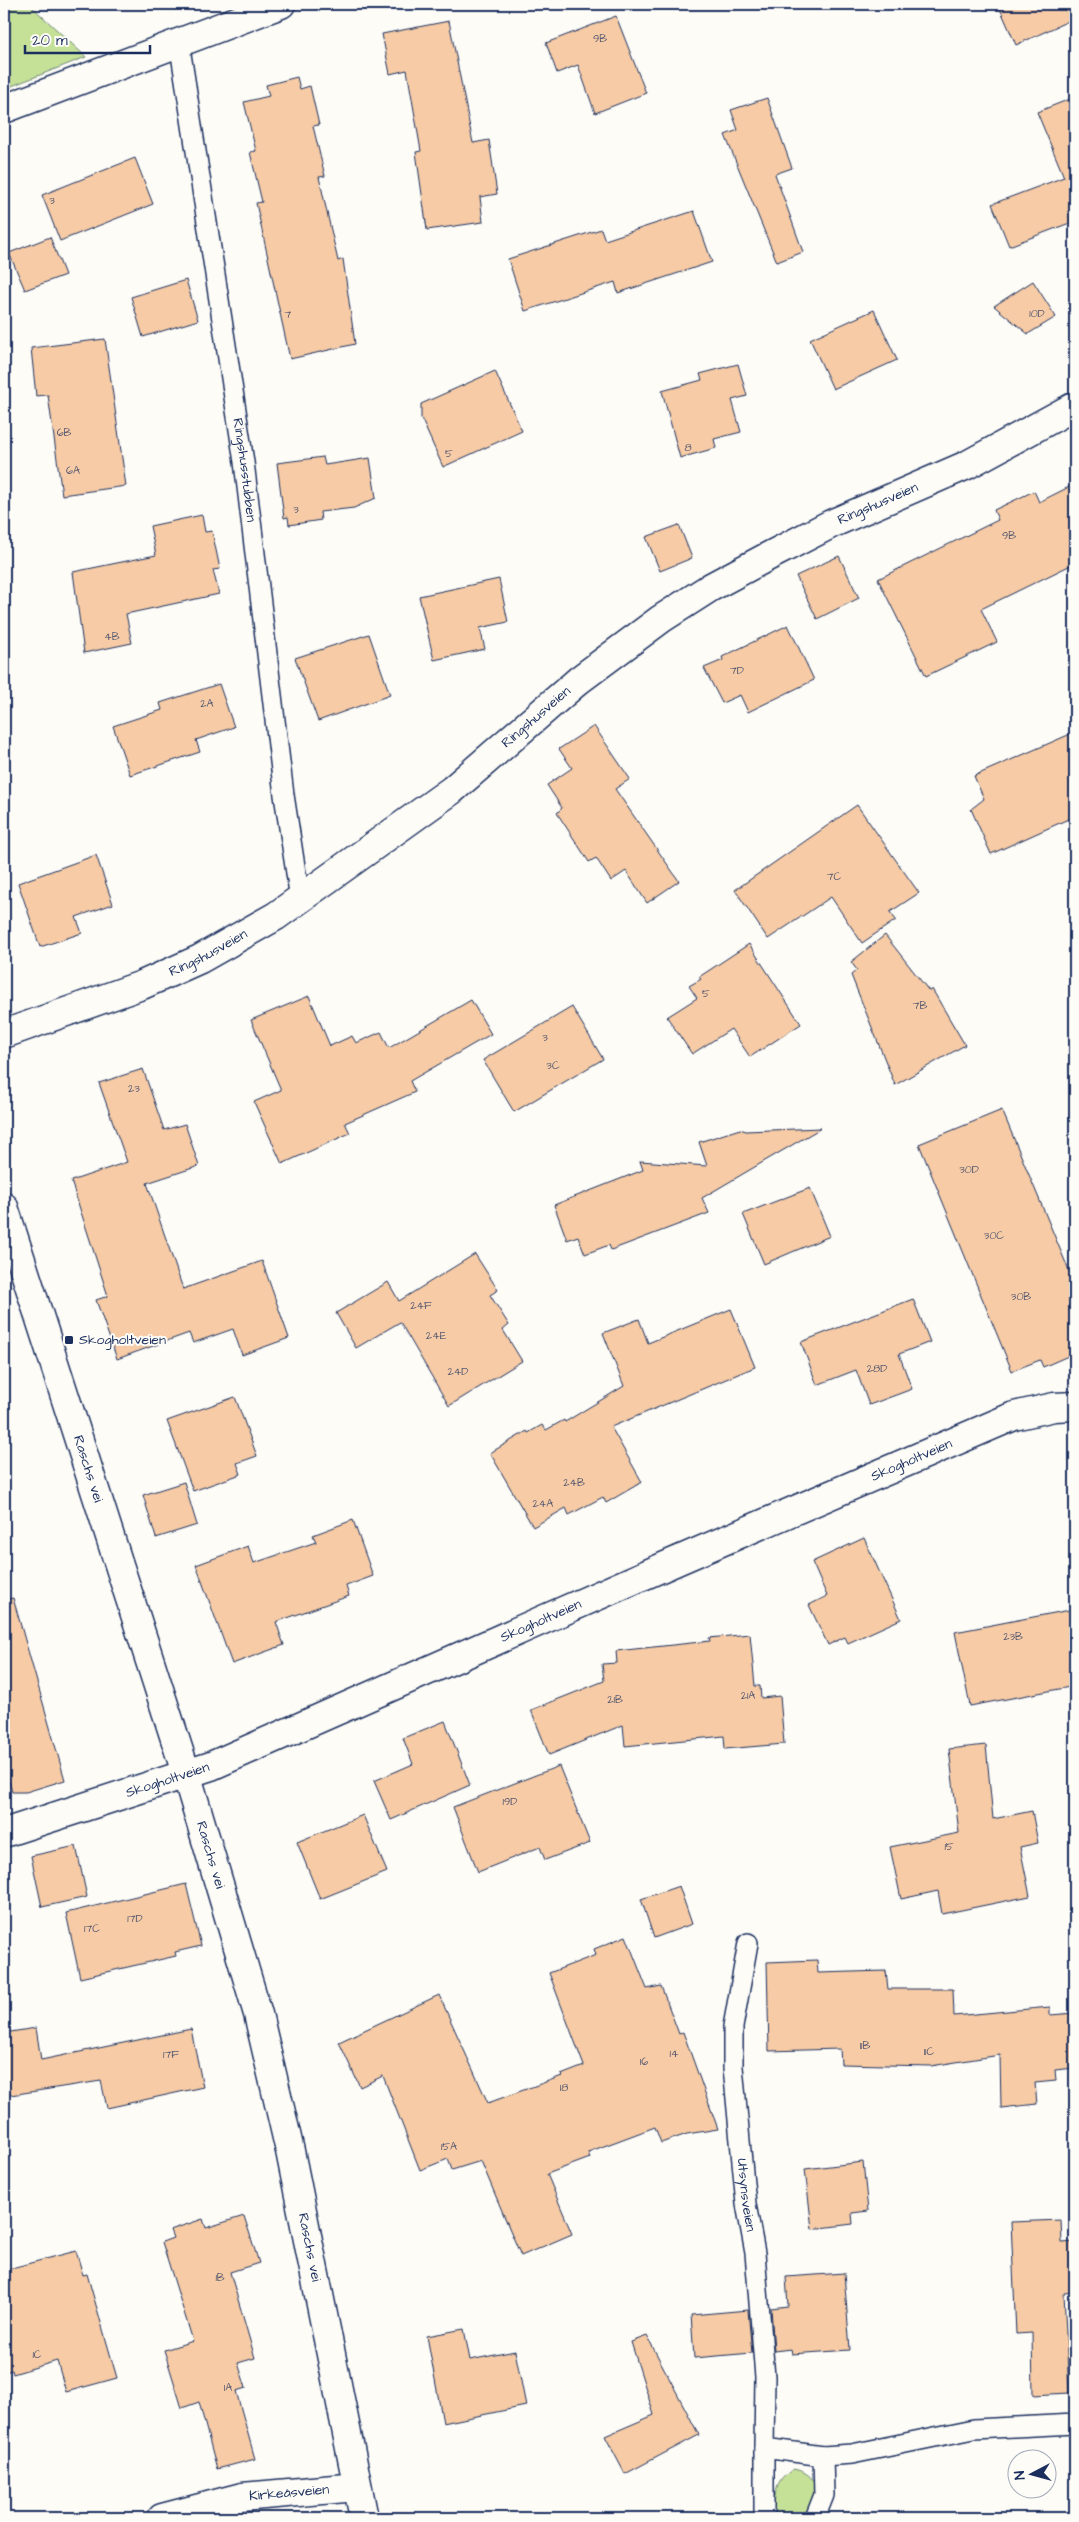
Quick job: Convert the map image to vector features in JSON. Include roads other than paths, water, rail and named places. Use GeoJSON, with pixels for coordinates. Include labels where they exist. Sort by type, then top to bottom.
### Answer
{"type":"FeatureCollection","features":[{"type":"Feature","properties":{"kind":"street"},"geometry":{"type":"LineString","coordinates":[[4,109],[179,41],[281,4]]}},
{"type":"Feature","properties":{"kind":"street","name":"Ringshusveien"},"geometry":{"type":"LineString","coordinates":[[4,1034],[142,985],[200,959],[276,916],[452,790],[578,680],[661,618],[711,587],[768,556],[831,524],[967,464],[1075,406]]}},
{"type":"Feature","properties":{"kind":"street","name":"Raschs vei"},"geometry":{"type":"LineString","coordinates":[[4,1206],[186,1773],[258,2014],[275,2085],[364,2518]]}},
{"type":"Feature","properties":{"kind":"street","name":"Skogholtveien"},"geometry":{"type":"LineString","coordinates":[[4,1833],[211,1766],[679,1560],[1014,1416],[1054,1407],[1075,1406]]}},
{"type":"Feature","properties":{"kind":"street","name":"Kirkeåsveien"},"geometry":{"type":"LineString","coordinates":[[162,2518],[242,2497],[357,2487]]}},
{"type":"Feature","properties":{"kind":"lane","name":"Ringshusstubben"},"geometry":{"type":"LineString","coordinates":[[179,41],[244,462],[284,794],[300,899]]}},
{"type":"Feature","properties":{"kind":"lane","name":"Utsynsveien"},"geometry":{"type":"LineString","coordinates":[[748,1942],[733,2027],[733,2067],[746,2204],[755,2253],[765,2377],[764,2518]]}},
{"type":"Feature","properties":{"kind":"lane"},"geometry":{"type":"LineString","coordinates":[[764,2448],[824,2456],[852,2454],[974,2429],[1075,2424]]}},
{"type":"Feature","properties":{"kind":"lane"},"geometry":{"type":"LineString","coordinates":[[815,2518],[824,2495],[824,2456]]}},
{"type":"Feature","properties":{"kind":"place","name":"Skogholtveien"},"geometry":{"type":"Point","coordinates":[69,1340]}}]}
